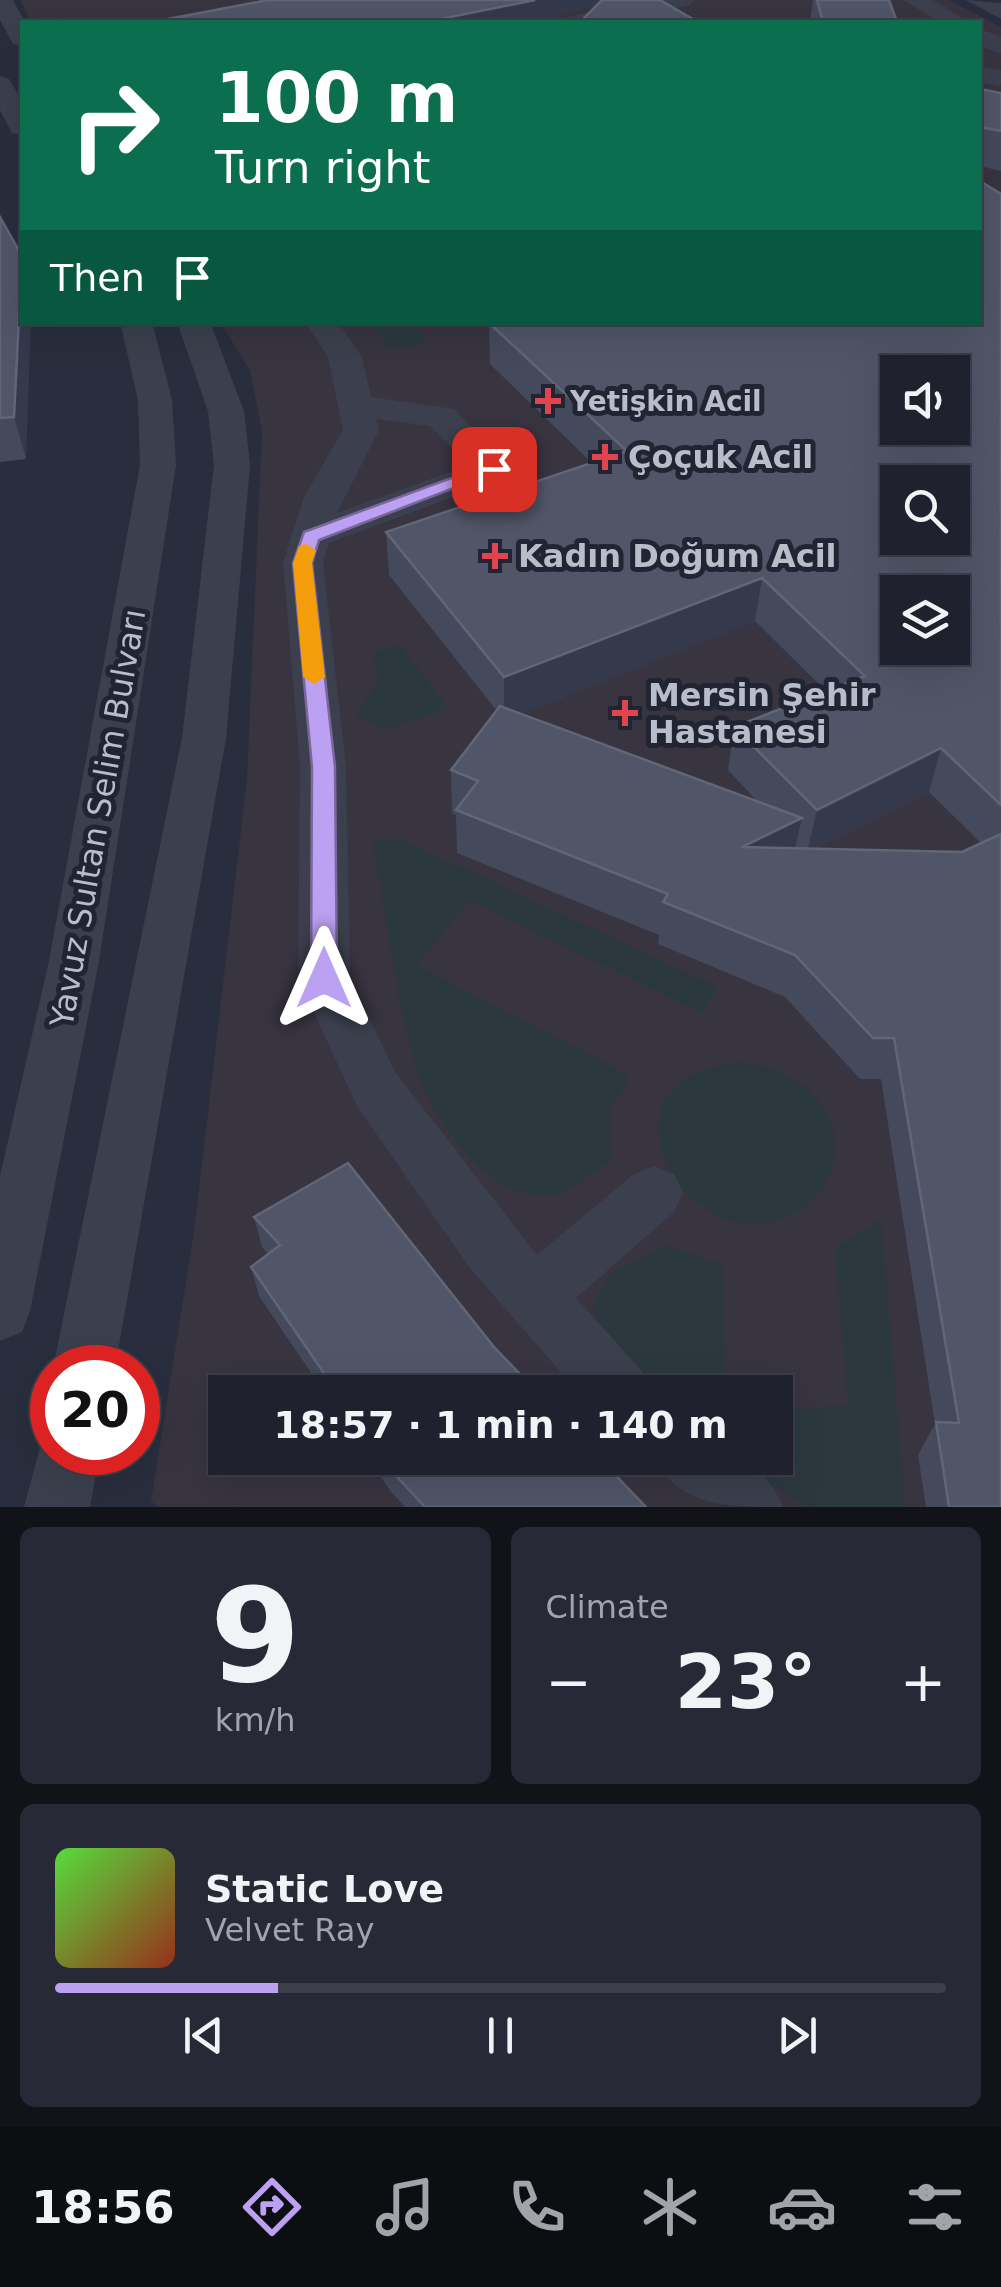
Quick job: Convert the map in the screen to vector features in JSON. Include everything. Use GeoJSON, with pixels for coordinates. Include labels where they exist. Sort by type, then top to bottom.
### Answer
{"type":"FeatureCollection","features":[{"type":"Feature","properties":{"kind":"street"},"geometry":{"type":"LineString","coordinates":[[1,0],[20,34]]}},
{"type":"Feature","properties":{"kind":"street"},"geometry":{"type":"LineString","coordinates":[[915,0],[952,20]]}},
{"type":"Feature","properties":{"kind":"street"},"geometry":{"type":"LineString","coordinates":[[978,0],[1001,12]]}},
{"type":"Feature","properties":{"kind":"street"},"geometry":{"type":"LineString","coordinates":[[591,20],[679,8]]}},
{"type":"Feature","properties":{"kind":"street"},"geometry":{"type":"LineString","coordinates":[[0,84],[20,123]]}},
{"type":"Feature","properties":{"kind":"street","name":"Yavuz Sultan Selim Bulvarı"},"geometry":{"type":"LineString","coordinates":[[0,1311],[74,961],[158,465],[156,400],[137,325]]}},
{"type":"Feature","properties":{"kind":"street"},"geometry":{"type":"LineString","coordinates":[[88,1345],[205,721],[232,466],[226,411],[195,325]]}},
{"type":"Feature","properties":{"kind":"street"},"geometry":{"type":"LineString","coordinates":[[323,325],[345,357],[361,430],[323,497],[302,563],[323,767],[324,978],[376,1089],[490,1247],[603,1375]]}},
{"type":"Feature","properties":{"kind":"street"},"geometry":{"type":"LineString","coordinates":[[311,536],[494,469],[442,416],[356,406]]}},
{"type":"Feature","properties":{"kind":"street"},"geometry":{"type":"LineString","coordinates":[[534,1296],[654,1193]]}},
{"type":"Feature","properties":{"kind":"street"},"geometry":{"type":"LineString","coordinates":[[58,1507],[64,1475]]}},
{"type":"Feature","properties":{"kind":"street"},"geometry":{"type":"LineString","coordinates":[[709,1475],[750,1507]]}},
{"type":"Feature","properties":{"kind":"shaded area","name":"Mersin Şehir Hastanesi"},"geometry":{"type":"Polygon","coordinates":[[[20,0],[949,0],[1001,27],[1001,1507],[160,1507],[151,1501],[155,1475],[160,1475],[160,1445],[194,1232],[247,779],[262,432],[250,371],[222,325],[982,325],[982,20],[31,20],[20,0]]]}},
{"type":"Feature","properties":{"kind":"shaded area"},"geometry":{"type":"Polygon","coordinates":[[[372,325],[414,325],[428,342],[390,351],[372,325]]]}},
{"type":"Feature","properties":{"kind":"shaded area"},"geometry":{"type":"Polygon","coordinates":[[[399,644],[448,708],[388,730],[355,716],[379,679],[373,653],[399,644]]]}},
{"type":"Feature","properties":{"kind":"shaded area"},"geometry":{"type":"Polygon","coordinates":[[[401,839],[718,987],[703,1014],[470,900],[417,965],[630,1076],[610,1111],[611,1160],[559,1193],[534,1195],[510,1188],[488,1174],[449,1132],[422,1083],[401,1007],[372,842],[401,839]]]}},
{"type":"Feature","properties":{"kind":"shaded area"},"geometry":{"type":"Polygon","coordinates":[[[743,1062],[782,1073],[811,1092],[824,1108],[835,1144],[827,1181],[815,1197],[799,1211],[760,1224],[722,1217],[691,1196],[668,1166],[659,1132],[666,1100],[693,1075],[743,1062]]]}},
{"type":"Feature","properties":{"kind":"shaded area"},"geometry":{"type":"Polygon","coordinates":[[[881,1219],[905,1507],[806,1507],[760,1475],[793,1475],[793,1411],[848,1404],[835,1249],[881,1219]]]}},
{"type":"Feature","properties":{"kind":"shaded area"},"geometry":{"type":"Polygon","coordinates":[[[664,1245],[722,1264],[725,1375],[629,1375],[608,1353],[592,1306],[610,1275],[664,1245]]]}},
{"type":"Feature","properties":{"kind":"building"},"geometry":{"type":"Polygon","coordinates":[[[268,0],[535,0],[436,20],[163,20],[268,0]]]}},
{"type":"Feature","properties":{"kind":"building"},"geometry":{"type":"Polygon","coordinates":[[[602,0],[660,0],[695,20],[582,20],[602,0]]]}},
{"type":"Feature","properties":{"kind":"building"},"geometry":{"type":"Polygon","coordinates":[[[817,0],[889,0],[896,20],[822,20],[817,0]]]}},
{"type":"Feature","properties":{"kind":"building"},"geometry":{"type":"Polygon","coordinates":[[[982,89],[1001,93],[1001,131],[982,127],[982,89]]]}},
{"type":"Feature","properties":{"kind":"building"},"geometry":{"type":"Polygon","coordinates":[[[982,182],[1001,194],[1001,805],[941,748],[817,810],[734,727],[865,676],[762,578],[504,677],[386,532],[627,451],[491,325],[982,325],[982,182]]]}},
{"type":"Feature","properties":{"kind":"building"},"geometry":{"type":"Polygon","coordinates":[[[0,217],[20,252],[20,296],[14,417],[0,418],[0,217]]]}},
{"type":"Feature","properties":{"kind":"building"},"geometry":{"type":"Polygon","coordinates":[[[500,706],[802,818],[742,847],[962,852],[1001,834],[1001,1507],[949,1507],[936,1422],[959,1423],[894,1038],[873,1038],[795,955],[663,902],[668,894],[456,810],[478,781],[451,770],[500,706]]]}},
{"type":"Feature","properties":{"kind":"building"},"geometry":{"type":"Polygon","coordinates":[[[348,1163],[494,1347],[521,1375],[325,1375],[251,1267],[280,1245],[254,1217],[348,1163]]]}},
{"type":"Feature","properties":{"kind":"building"},"geometry":{"type":"Polygon","coordinates":[[[395,1475],[615,1475],[646,1507],[425,1507],[395,1475]]]}},
{"type":"Feature","properties":{"kind":"slow traffic"},"geometry":{"type":"LineString","coordinates":[[306,550],[302,563],[314,677]]}},
{"type":"Feature","properties":{"kind":"place","name":"Yetişkin Acil"},"geometry":{"type":"Point","coordinates":[548,401]}},
{"type":"Feature","properties":{"kind":"place","name":"Çoçuk Acil"},"geometry":{"type":"Point","coordinates":[605,457]}},
{"type":"Feature","properties":{"kind":"place","name":"Kadın Doğum Acil"},"geometry":{"type":"Point","coordinates":[495,556]}},
{"type":"Feature","properties":{"kind":"place","name":"Mersin Şehir Hastanesi"},"geometry":{"type":"Point","coordinates":[625,713]}},
{"type":"Feature","properties":{"kind":"route"},"geometry":{"type":"LineString","coordinates":[[324,978],[323,767],[302,563],[311,536],[494,469]]}}]}
